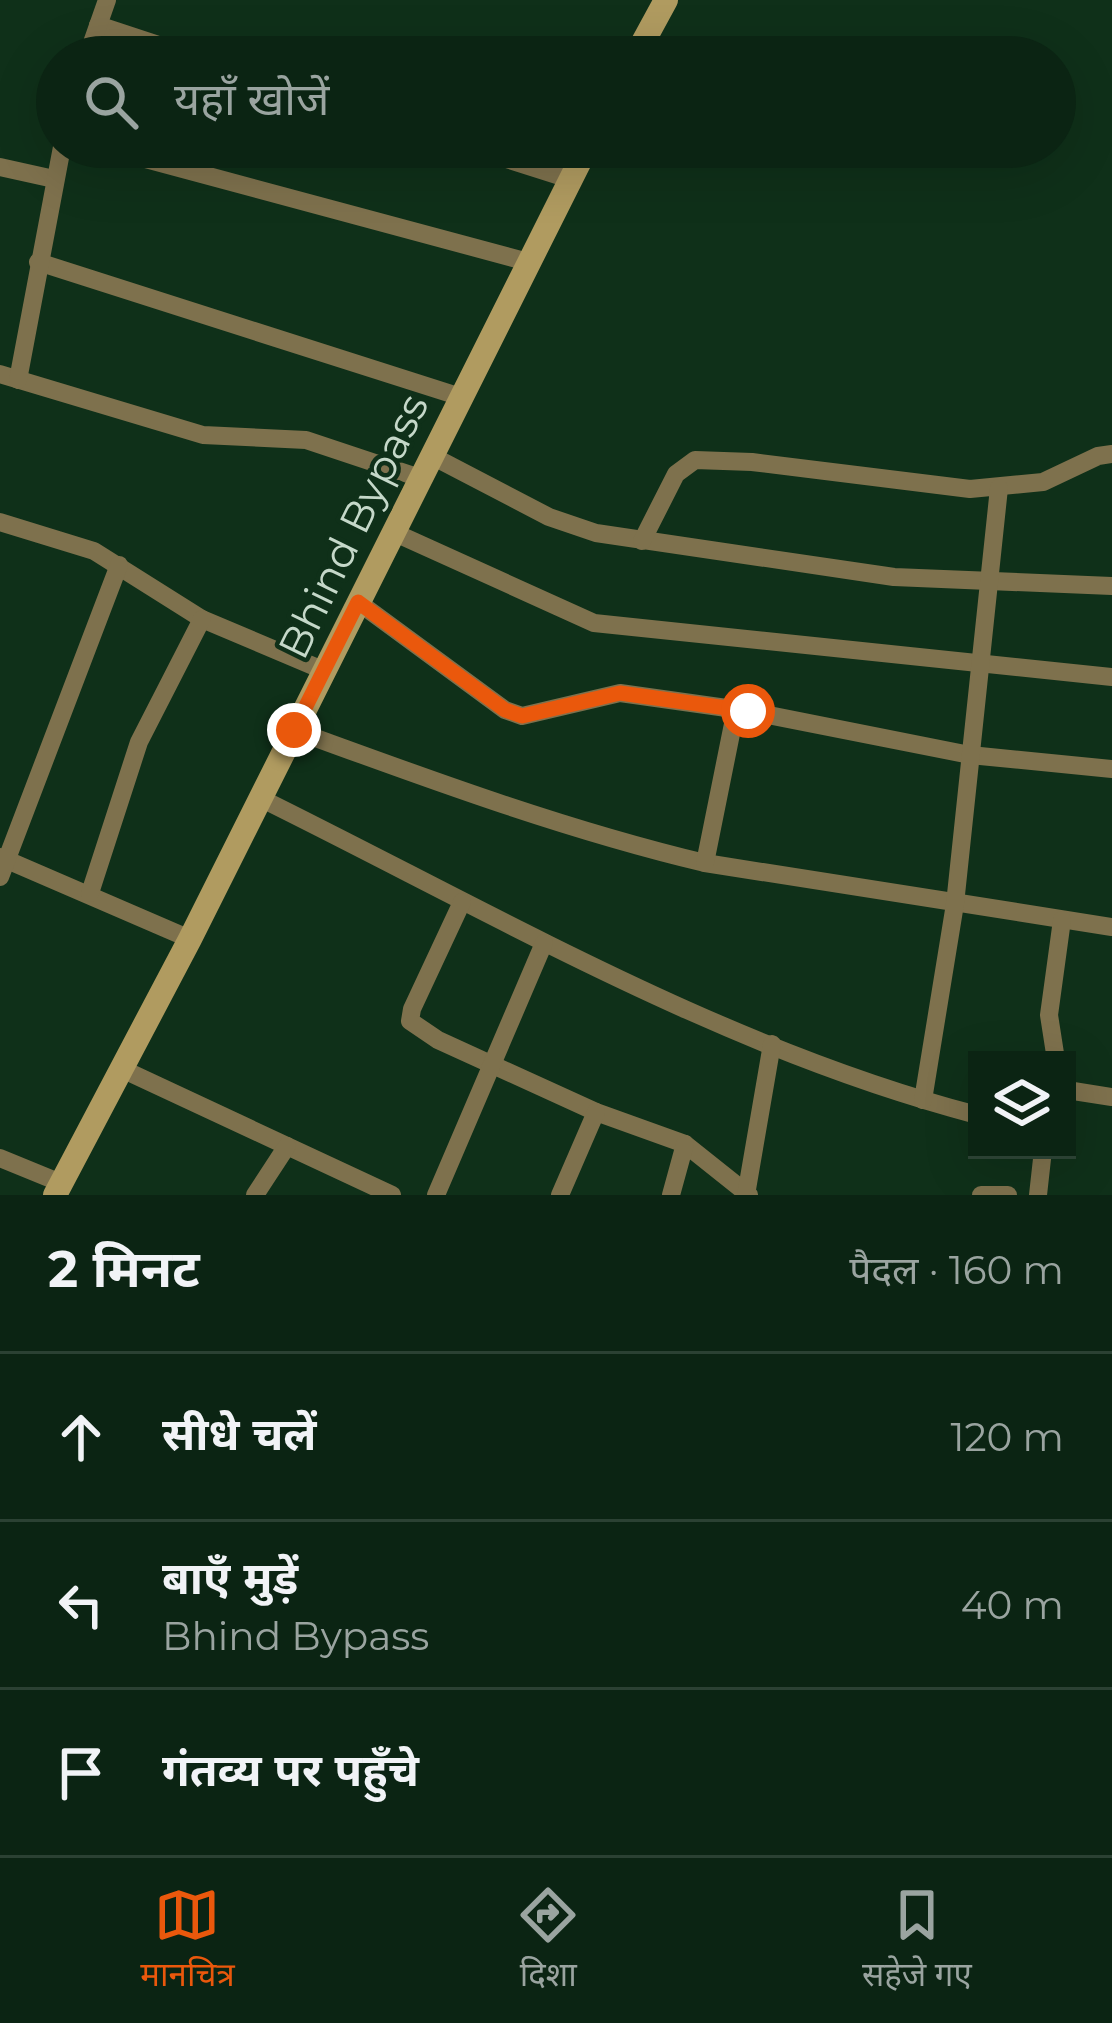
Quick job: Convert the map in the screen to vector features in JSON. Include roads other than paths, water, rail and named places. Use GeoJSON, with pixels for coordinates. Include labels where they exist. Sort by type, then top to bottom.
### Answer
{"type":"FeatureCollection","features":[{"type":"Feature","properties":{"kind":"street"},"geometry":{"type":"LineString","coordinates":[[95,36],[107,0]]}},
{"type":"Feature","properties":{"kind":"street"},"geometry":{"type":"LineString","coordinates":[[646,36],[666,0]]}},
{"type":"Feature","properties":{"kind":"street"},"geometry":{"type":"LineString","coordinates":[[98,25],[132,36]]}},
{"type":"Feature","properties":{"kind":"street"},"geometry":{"type":"LineString","coordinates":[[0,167],[54,179]]}},
{"type":"Feature","properties":{"kind":"street"},"geometry":{"type":"LineString","coordinates":[[57,168],[9,377],[202,435],[328,445],[426,467],[596,533],[894,578],[1112,586]]}},
{"type":"Feature","properties":{"kind":"street"},"geometry":{"type":"LineString","coordinates":[[179,168],[528,262]]}},
{"type":"Feature","properties":{"kind":"street"},"geometry":{"type":"LineString","coordinates":[[535,168],[569,179]]}},
{"type":"Feature","properties":{"kind":"street","name":"Bhind Bypass"},"geometry":{"type":"LineString","coordinates":[[58,1189],[190,939],[575,168]]}},
{"type":"Feature","properties":{"kind":"street"},"geometry":{"type":"LineString","coordinates":[[38,262],[461,398]]}},
{"type":"Feature","properties":{"kind":"street"},"geometry":{"type":"LineString","coordinates":[[642,541],[676,474],[695,460],[752,462],[913,484],[998,488],[1043,482],[1112,454]]}},
{"type":"Feature","properties":{"kind":"street"},"geometry":{"type":"LineString","coordinates":[[923,1100],[956,904],[998,488]]}},
{"type":"Feature","properties":{"kind":"street"},"geometry":{"type":"LineString","coordinates":[[0,522],[72,542],[119,565],[202,619],[325,671]]}},
{"type":"Feature","properties":{"kind":"street"},"geometry":{"type":"LineString","coordinates":[[393,532],[594,622],[1112,677]]}},
{"type":"Feature","properties":{"kind":"street"},"geometry":{"type":"LineString","coordinates":[[119,565],[2,865],[90,893],[190,939]]}},
{"type":"Feature","properties":{"kind":"street"},"geometry":{"type":"LineString","coordinates":[[358,602],[505,710],[522,716],[620,693],[736,709],[970,755],[1112,769]]}},
{"type":"Feature","properties":{"kind":"street"},"geometry":{"type":"LineString","coordinates":[[90,893],[140,742],[202,619]]}},
{"type":"Feature","properties":{"kind":"street"},"geometry":{"type":"LineString","coordinates":[[705,863],[736,709]]}},
{"type":"Feature","properties":{"kind":"street"},"geometry":{"type":"LineString","coordinates":[[294,730],[654,851],[1112,927]]}},
{"type":"Feature","properties":{"kind":"street"},"geometry":{"type":"LineString","coordinates":[[260,798],[544,943],[772,1044],[968,1112]]}},
{"type":"Feature","properties":{"kind":"street"},"geometry":{"type":"LineString","coordinates":[[463,902],[410,1021],[422,1033],[596,1112],[685,1144],[747,1194],[772,1044]]}},
{"type":"Feature","properties":{"kind":"street"},"geometry":{"type":"LineString","coordinates":[[1055,1051],[1049,1015],[1062,920]]}},
{"type":"Feature","properties":{"kind":"street"},"geometry":{"type":"LineString","coordinates":[[436,1195],[544,943]]}},
{"type":"Feature","properties":{"kind":"street"},"geometry":{"type":"LineString","coordinates":[[122,1069],[392,1195]]}},
{"type":"Feature","properties":{"kind":"street"},"geometry":{"type":"LineString","coordinates":[[1076,1091],[1112,1096]]}},
{"type":"Feature","properties":{"kind":"street"},"geometry":{"type":"LineString","coordinates":[[560,1195],[596,1112]]}},
{"type":"Feature","properties":{"kind":"street"},"geometry":{"type":"LineString","coordinates":[[670,1195],[685,1144]]}},
{"type":"Feature","properties":{"kind":"street"},"geometry":{"type":"LineString","coordinates":[[256,1195],[286,1145]]}},
{"type":"Feature","properties":{"kind":"street"},"geometry":{"type":"LineString","coordinates":[[0,1158],[58,1189]]}},
{"type":"Feature","properties":{"kind":"street"},"geometry":{"type":"LineString","coordinates":[[1038,1195],[1042,1159]]}},
{"type":"Feature","properties":{"kind":"street"},"geometry":{"type":"LineString","coordinates":[[981,1195],[1008,1195]]}}]}
